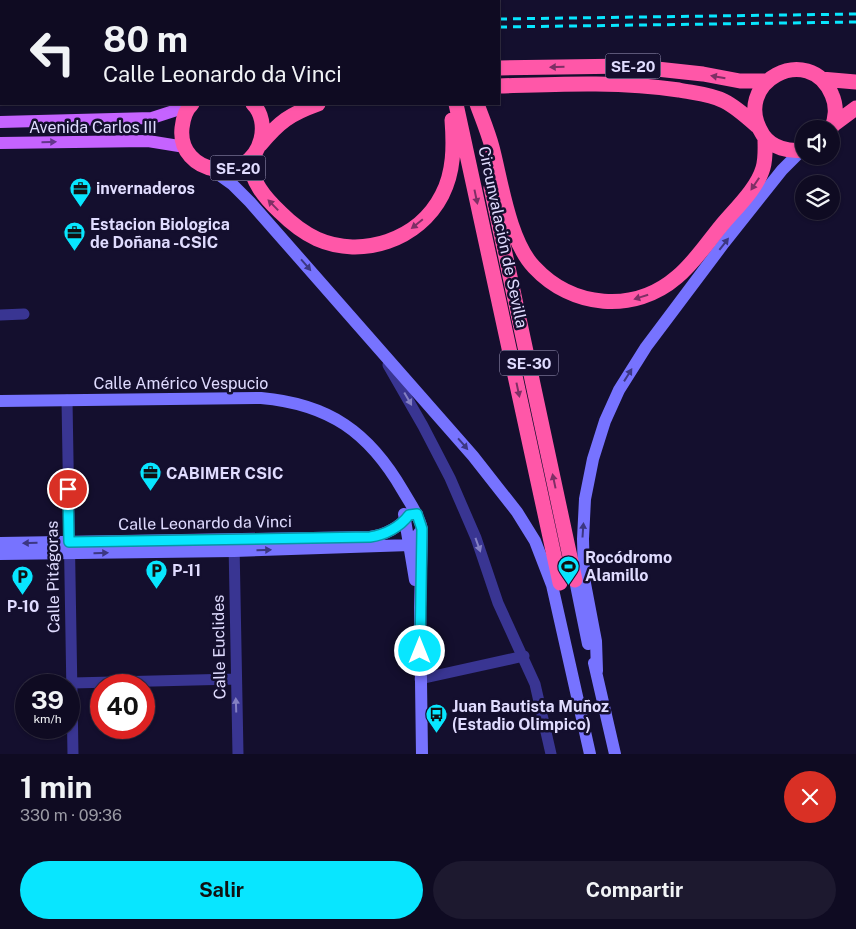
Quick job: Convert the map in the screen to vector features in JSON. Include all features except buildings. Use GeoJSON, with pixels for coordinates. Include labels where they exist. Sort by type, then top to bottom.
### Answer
{"type":"FeatureCollection","features":[{"type":"Feature","properties":{"kind":"highway","name":"SE-20"},"geometry":{"type":"LineString","coordinates":[[500,68],[629,66],[703,74],[740,81],[767,81],[776,74],[794,70],[811,73],[821,80],[856,82]]}},
{"type":"Feature","properties":{"kind":"highway"},"geometry":{"type":"LineString","coordinates":[[821,80],[830,89],[834,101],[836,113],[834,120]]}},
{"type":"Feature","properties":{"kind":"highway"},"geometry":{"type":"LineString","coordinates":[[477,105],[487,145],[509,215],[525,256],[541,274],[561,289],[584,298],[609,302],[632,299],[656,292],[676,278],[759,178],[766,158],[761,132],[754,114],[759,90],[767,81]]}},
{"type":"Feature","properties":{"kind":"highway","name":"SE-20"},"geometry":{"type":"LineString","coordinates":[[500,86],[587,83],[645,85],[700,94],[723,100],[740,112],[775,146],[795,150]]}},
{"type":"Feature","properties":{"kind":"highway"},"geometry":{"type":"LineString","coordinates":[[185,147],[182,133],[183,119],[190,105]]}},
{"type":"Feature","properties":{"kind":"highway","name":"SE-20"},"geometry":{"type":"LineString","coordinates":[[254,105],[262,119],[263,133],[259,147]]}},
{"type":"Feature","properties":{"kind":"highway","name":"SE-20"},"geometry":{"type":"LineString","coordinates":[[185,147],[196,160],[210,169],[224,171],[238,168],[249,160],[277,125],[298,111],[315,105]]}},
{"type":"Feature","properties":{"kind":"highway"},"geometry":{"type":"LineString","coordinates":[[249,160],[252,176],[260,190],[300,230],[317,239],[333,244],[357,247],[390,241],[408,231],[424,218],[442,195],[450,170],[460,151],[451,105]]}},
{"type":"Feature","properties":{"kind":"highway","name":"Circunvalación de Sevilla"},"geometry":{"type":"LineString","coordinates":[[456,105],[460,151],[568,582]]}},
{"type":"Feature","properties":{"kind":"highway"},"geometry":{"type":"LineString","coordinates":[[840,121],[856,108]]}},
{"type":"Feature","properties":{"kind":"highway","name":"Circunvalación de Sevilla"},"geometry":{"type":"LineString","coordinates":[[487,145],[568,582]]}},
{"type":"Feature","properties":{"kind":"main road","name":"Avenida Carlos III"},"geometry":{"type":"LineString","coordinates":[[0,122],[152,118],[190,105]]}},
{"type":"Feature","properties":{"kind":"main road","name":"Avenida Carlos III"},"geometry":{"type":"LineString","coordinates":[[0,143],[148,141],[185,147]]}},
{"type":"Feature","properties":{"kind":"main road"},"geometry":{"type":"LineString","coordinates":[[590,754],[568,582],[583,539],[585,499],[605,420],[619,390],[646,347],[724,243],[782,170],[795,157]]}},
{"type":"Feature","properties":{"kind":"main road"},"geometry":{"type":"LineString","coordinates":[[210,169],[232,184],[250,202],[473,456],[517,512],[535,541],[568,582],[597,671],[614,754]]}},
{"type":"Feature","properties":{"kind":"main road","name":"Calle Américo Vespucio"},"geometry":{"type":"LineString","coordinates":[[0,402],[261,398],[295,402],[308,406],[337,420],[366,440],[388,465],[394,475],[414,526],[420,608],[422,754]]}},
{"type":"Feature","properties":{"kind":"main road","name":"Calle Américo Vespucio"},"geometry":{"type":"LineString","coordinates":[[414,526],[410,545],[420,608]]}},
{"type":"Feature","properties":{"kind":"main road","name":"Calle Leonardo da Vinci"},"geometry":{"type":"LineString","coordinates":[[234,545],[370,537],[414,526]]}},
{"type":"Feature","properties":{"kind":"main road","name":"Calle Leonardo da Vinci"},"geometry":{"type":"LineString","coordinates":[[0,543],[69,548]]}},
{"type":"Feature","properties":{"kind":"main road","name":"Calle Leonardo da Vinci"},"geometry":{"type":"LineString","coordinates":[[0,554],[69,548],[234,545],[410,545]]}},
{"type":"Feature","properties":{"kind":"main road"},"geometry":{"type":"LineString","coordinates":[[568,582],[598,754]]}},
{"type":"Feature","properties":{"kind":"street"},"geometry":{"type":"LineString","coordinates":[[0,315],[24,314]]}},
{"type":"Feature","properties":{"kind":"street"},"geometry":{"type":"LineString","coordinates":[[374,342],[423,426],[450,478],[476,538],[498,603],[536,684],[551,754]]}},
{"type":"Feature","properties":{"kind":"street","name":"Calle Pitágoras"},"geometry":{"type":"LineString","coordinates":[[66,400],[72,674]]}},
{"type":"Feature","properties":{"kind":"street","name":"Calle Euclides"},"geometry":{"type":"LineString","coordinates":[[234,545],[235,679],[238,754]]}},
{"type":"Feature","properties":{"kind":"street"},"geometry":{"type":"LineString","coordinates":[[420,679],[524,656]]}},
{"type":"Feature","properties":{"kind":"street"},"geometry":{"type":"LineString","coordinates":[[80,683],[235,679]]}},
{"type":"Feature","properties":{"kind":"street","name":"Calle Pitágoras"},"geometry":{"type":"LineString","coordinates":[[73,739],[73,754]]}},
{"type":"Feature","properties":{"kind":"railway"},"geometry":{"type":"LineString","coordinates":[[500,19],[856,14]]}},
{"type":"Feature","properties":{"kind":"railway"},"geometry":{"type":"LineString","coordinates":[[500,27],[856,22]]}},
{"type":"Feature","properties":{"kind":"place","name":"invernaderos"},"geometry":{"type":"Point","coordinates":[80,207]}},
{"type":"Feature","properties":{"kind":"place","name":"Estacion Biologica de Doñana -CSIC"},"geometry":{"type":"Point","coordinates":[74,252]}},
{"type":"Feature","properties":{"kind":"place","name":"CABIMER CSIC"},"geometry":{"type":"Point","coordinates":[150,492]}},
{"type":"Feature","properties":{"kind":"place","name":"Rocódromo Alamillo"},"geometry":{"type":"Point","coordinates":[569,585]}},
{"type":"Feature","properties":{"kind":"place","name":"P-11"},"geometry":{"type":"Point","coordinates":[156,589]}},
{"type":"Feature","properties":{"kind":"place","name":"P-10"},"geometry":{"type":"Point","coordinates":[23,596]}},
{"type":"Feature","properties":{"kind":"place","name":"Juan Bautista Muñoz (Estadio Olimpico)"},"geometry":{"type":"Point","coordinates":[436,734]}},
{"type":"Feature","properties":{"kind":"route"},"geometry":{"type":"LineString","coordinates":[[68,489],[69,542],[370,537],[385,534],[409,515],[417,514],[422,529],[420,651]]}}]}
